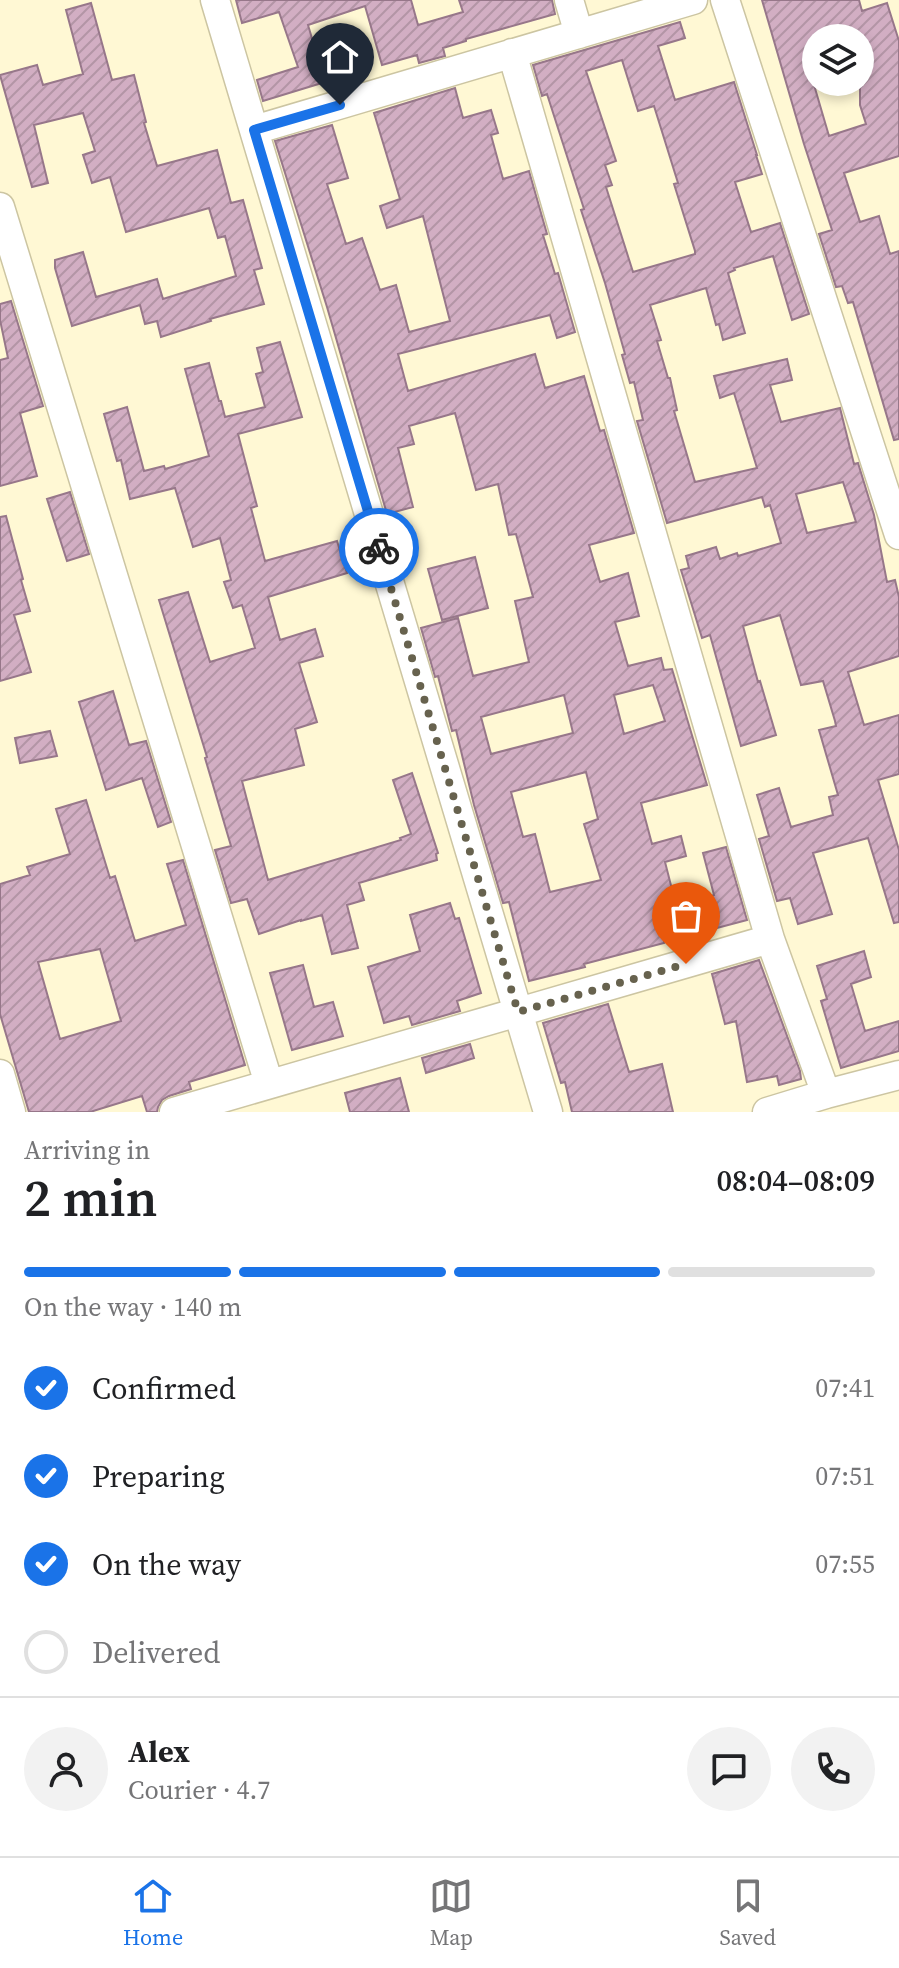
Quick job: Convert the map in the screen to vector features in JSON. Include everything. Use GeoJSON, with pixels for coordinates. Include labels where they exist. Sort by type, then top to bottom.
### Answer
{"type":"FeatureCollection","features":[{"type":"Feature","properties":{"kind":"street"},"geometry":{"type":"LineString","coordinates":[[215,0],[548,1112]]}},
{"type":"Feature","properties":{"kind":"street"},"geometry":{"type":"LineString","coordinates":[[569,0],[579,34]]}},
{"type":"Feature","properties":{"kind":"street"},"geometry":{"type":"LineString","coordinates":[[254,130],[693,0]]}},
{"type":"Feature","properties":{"kind":"street"},"geometry":{"type":"LineString","coordinates":[[725,0],[899,535]]}},
{"type":"Feature","properties":{"kind":"street"},"geometry":{"type":"LineString","coordinates":[[512,53],[770,939],[826,1094]]}},
{"type":"Feature","properties":{"kind":"street"},"geometry":{"type":"LineString","coordinates":[[0,207],[269,1084]]}},
{"type":"Feature","properties":{"kind":"street"},"geometry":{"type":"LineString","coordinates":[[174,1112],[770,939]]}},
{"type":"Feature","properties":{"kind":"street"},"geometry":{"type":"LineString","coordinates":[[0,1074],[11,1112]]}},
{"type":"Feature","properties":{"kind":"street"},"geometry":{"type":"LineString","coordinates":[[767,1112],[899,1075]]}},
{"type":"Feature","properties":{"kind":"building"},"geometry":{"type":"Polygon","coordinates":[[[236,0],[411,0],[418,25],[463,12],[459,0],[552,0],[555,14],[466,39],[443,48],[445,56],[419,63],[417,55],[382,65],[365,6],[308,25],[325,82],[263,101],[257,80],[298,67],[279,12],[242,23],[236,0]]]}},
{"type":"Feature","properties":{"kind":"building"},"geometry":{"type":"Polygon","coordinates":[[[762,0],[859,0],[862,11],[887,3],[899,41],[899,156],[844,173],[860,222],[879,216],[890,254],[899,251],[899,439],[894,440],[853,302],[848,303],[842,286],[836,287],[819,234],[832,230],[762,0]]]}},
{"type":"Feature","properties":{"kind":"building"},"geometry":{"type":"Polygon","coordinates":[[[91,3],[112,80],[134,75],[157,166],[217,150],[231,203],[243,200],[262,268],[254,270],[264,304],[161,337],[157,321],[145,324],[140,305],[72,326],[55,260],[83,252],[96,297],[157,279],[163,299],[236,276],[225,236],[218,238],[209,208],[126,232],[110,177],[92,183],[83,155],[95,151],[83,113],[34,125],[48,183],[32,187],[0,75],[37,65],[43,85],[83,74],[66,10],[91,3]]]}},
{"type":"Feature","properties":{"kind":"building"},"geometry":{"type":"Polygon","coordinates":[[[680,22],[685,38],[658,46],[675,100],[734,82],[762,174],[735,182],[751,232],[780,223],[809,314],[792,320],[773,256],[734,268],[728,273],[745,333],[723,340],[706,288],[650,305],[661,340],[657,341],[670,378],[677,410],[674,411],[695,482],[757,468],[734,393],[720,398],[714,376],[787,359],[792,380],[770,385],[781,422],[840,408],[854,464],[858,463],[874,515],[887,582],[895,580],[899,597],[899,656],[848,672],[864,725],[899,715],[899,774],[878,780],[899,850],[899,922],[894,923],[868,838],[813,853],[832,914],[798,924],[790,898],[777,901],[759,839],[769,836],[757,795],[779,788],[791,827],[833,815],[829,797],[838,795],[819,730],[836,726],[835,721],[823,681],[801,685],[780,615],[743,626],[776,735],[741,746],[710,635],[702,638],[681,570],[689,568],[686,556],[716,547],[720,559],[781,543],[770,505],[765,507],[762,497],[667,523],[637,421],[643,420],[634,382],[630,383],[605,283],[581,210],[584,209],[547,94],[542,96],[533,65],[680,22]],[[622,60],[586,71],[616,161],[605,165],[612,185],[606,187],[633,272],[695,254],[695,251],[654,106],[638,111],[622,60]],[[843,482],[796,494],[807,533],[856,522],[843,482]]]}},
{"type":"Feature","properties":{"kind":"building"},"geometry":{"type":"Polygon","coordinates":[[[455,88],[463,118],[491,110],[498,133],[491,135],[503,179],[529,171],[547,234],[543,235],[575,332],[557,338],[550,315],[398,354],[408,391],[535,354],[545,388],[584,376],[600,431],[604,430],[634,533],[589,545],[600,582],[628,573],[639,616],[615,622],[628,666],[661,658],[664,670],[672,669],[707,785],[641,803],[652,844],[681,836],[686,856],[665,862],[676,905],[714,895],[703,853],[726,847],[747,920],[529,981],[509,902],[503,903],[456,730],[452,731],[438,676],[435,677],[421,628],[458,618],[473,676],[529,662],[515,601],[533,597],[516,534],[509,535],[498,484],[476,490],[455,413],[409,426],[414,444],[398,448],[413,507],[387,514],[275,141],[332,125],[348,178],[327,184],[346,244],[362,238],[380,290],[396,285],[409,332],[450,321],[423,216],[387,228],[380,206],[400,199],[374,113],[455,88]],[[653,685],[614,695],[624,734],[665,721],[653,685]],[[564,695],[481,717],[491,754],[573,733],[564,695]],[[586,772],[511,792],[523,837],[535,834],[550,892],[601,880],[584,824],[598,819],[586,772]]]}},
{"type":"Feature","properties":{"kind":"building"},"geometry":{"type":"Polygon","coordinates":[[[11,301],[43,406],[20,413],[37,476],[0,486],[0,360],[8,358],[0,304],[11,301]]]}},
{"type":"Feature","properties":{"kind":"building"},"geometry":{"type":"Polygon","coordinates":[[[280,342],[302,417],[238,434],[257,506],[251,508],[265,561],[337,541],[347,573],[268,597],[280,640],[315,629],[323,656],[299,663],[317,722],[295,729],[304,765],[242,781],[268,880],[401,840],[411,834],[393,780],[412,773],[438,853],[437,860],[359,883],[364,900],[347,905],[358,948],[332,954],[322,915],[259,934],[247,899],[231,903],[215,850],[231,846],[159,600],[188,592],[210,662],[255,648],[242,605],[233,608],[224,582],[231,580],[220,538],[193,547],[175,488],[130,499],[121,460],[117,461],[104,414],[127,407],[144,471],[164,466],[165,469],[209,456],[185,369],[209,363],[225,417],[265,407],[256,374],[263,372],[257,348],[280,342]]]}},
{"type":"Feature","properties":{"kind":"building"},"geometry":{"type":"Polygon","coordinates":[[[70,492],[89,554],[67,561],[47,499],[70,492]]]}},
{"type":"Feature","properties":{"kind":"building"},"geometry":{"type":"Polygon","coordinates":[[[6,516],[30,611],[14,615],[31,672],[0,681],[0,517],[6,516]]]}},
{"type":"Feature","properties":{"kind":"building"},"geometry":{"type":"Polygon","coordinates":[[[475,557],[488,608],[442,620],[428,569],[475,557]]]}},
{"type":"Feature","properties":{"kind":"building"},"geometry":{"type":"Polygon","coordinates":[[[113,691],[129,745],[146,741],[171,822],[158,827],[142,778],[106,790],[79,702],[113,691]]]}},
{"type":"Feature","properties":{"kind":"building"},"geometry":{"type":"Polygon","coordinates":[[[50,731],[57,756],[20,763],[15,738],[50,731]]]}},
{"type":"Feature","properties":{"kind":"building"},"geometry":{"type":"Polygon","coordinates":[[[86,800],[110,878],[115,876],[135,941],[186,925],[167,864],[183,860],[245,1065],[189,1082],[191,1089],[162,1100],[157,1112],[147,1112],[142,1096],[90,1112],[29,1112],[0,1014],[0,884],[30,875],[27,867],[70,854],[56,809],[86,800]],[[100,949],[38,962],[60,1039],[121,1021],[100,949]]]}},
{"type":"Feature","properties":{"kind":"building"},"geometry":{"type":"Polygon","coordinates":[[[450,903],[455,919],[459,918],[481,993],[457,1001],[460,1011],[412,1025],[409,1016],[384,1023],[368,967],[420,951],[410,915],[450,903]]]}},
{"type":"Feature","properties":{"kind":"building"},"geometry":{"type":"Polygon","coordinates":[[[864,951],[871,977],[851,984],[865,1031],[899,1021],[899,1051],[841,1068],[821,1001],[827,999],[817,966],[864,951]]]}},
{"type":"Feature","properties":{"kind":"building"},"geometry":{"type":"Polygon","coordinates":[[[759,960],[800,1071],[801,1079],[779,1085],[777,1076],[747,1082],[736,1021],[725,1024],[712,974],[759,960]]]}},
{"type":"Feature","properties":{"kind":"building"},"geometry":{"type":"Polygon","coordinates":[[[303,965],[314,1007],[333,1002],[343,1036],[292,1050],[270,973],[303,965]]]}},
{"type":"Feature","properties":{"kind":"building"},"geometry":{"type":"Polygon","coordinates":[[[608,1004],[629,1072],[662,1064],[673,1112],[572,1112],[565,1082],[561,1083],[543,1023],[608,1004]]]}},
{"type":"Feature","properties":{"kind":"building"},"geometry":{"type":"Polygon","coordinates":[[[470,1044],[474,1058],[426,1073],[422,1058],[470,1044]]]}},
{"type":"Feature","properties":{"kind":"building"},"geometry":{"type":"Polygon","coordinates":[[[400,1078],[409,1112],[350,1112],[345,1093],[400,1078]]]}},
{"type":"Feature","properties":{"kind":"way so far"},"geometry":{"type":"LineString","coordinates":[[379,548],[518,1012],[686,964]]}},
{"type":"Feature","properties":{"kind":"route"},"geometry":{"type":"LineString","coordinates":[[340,105],[254,130],[379,548]]}}]}
